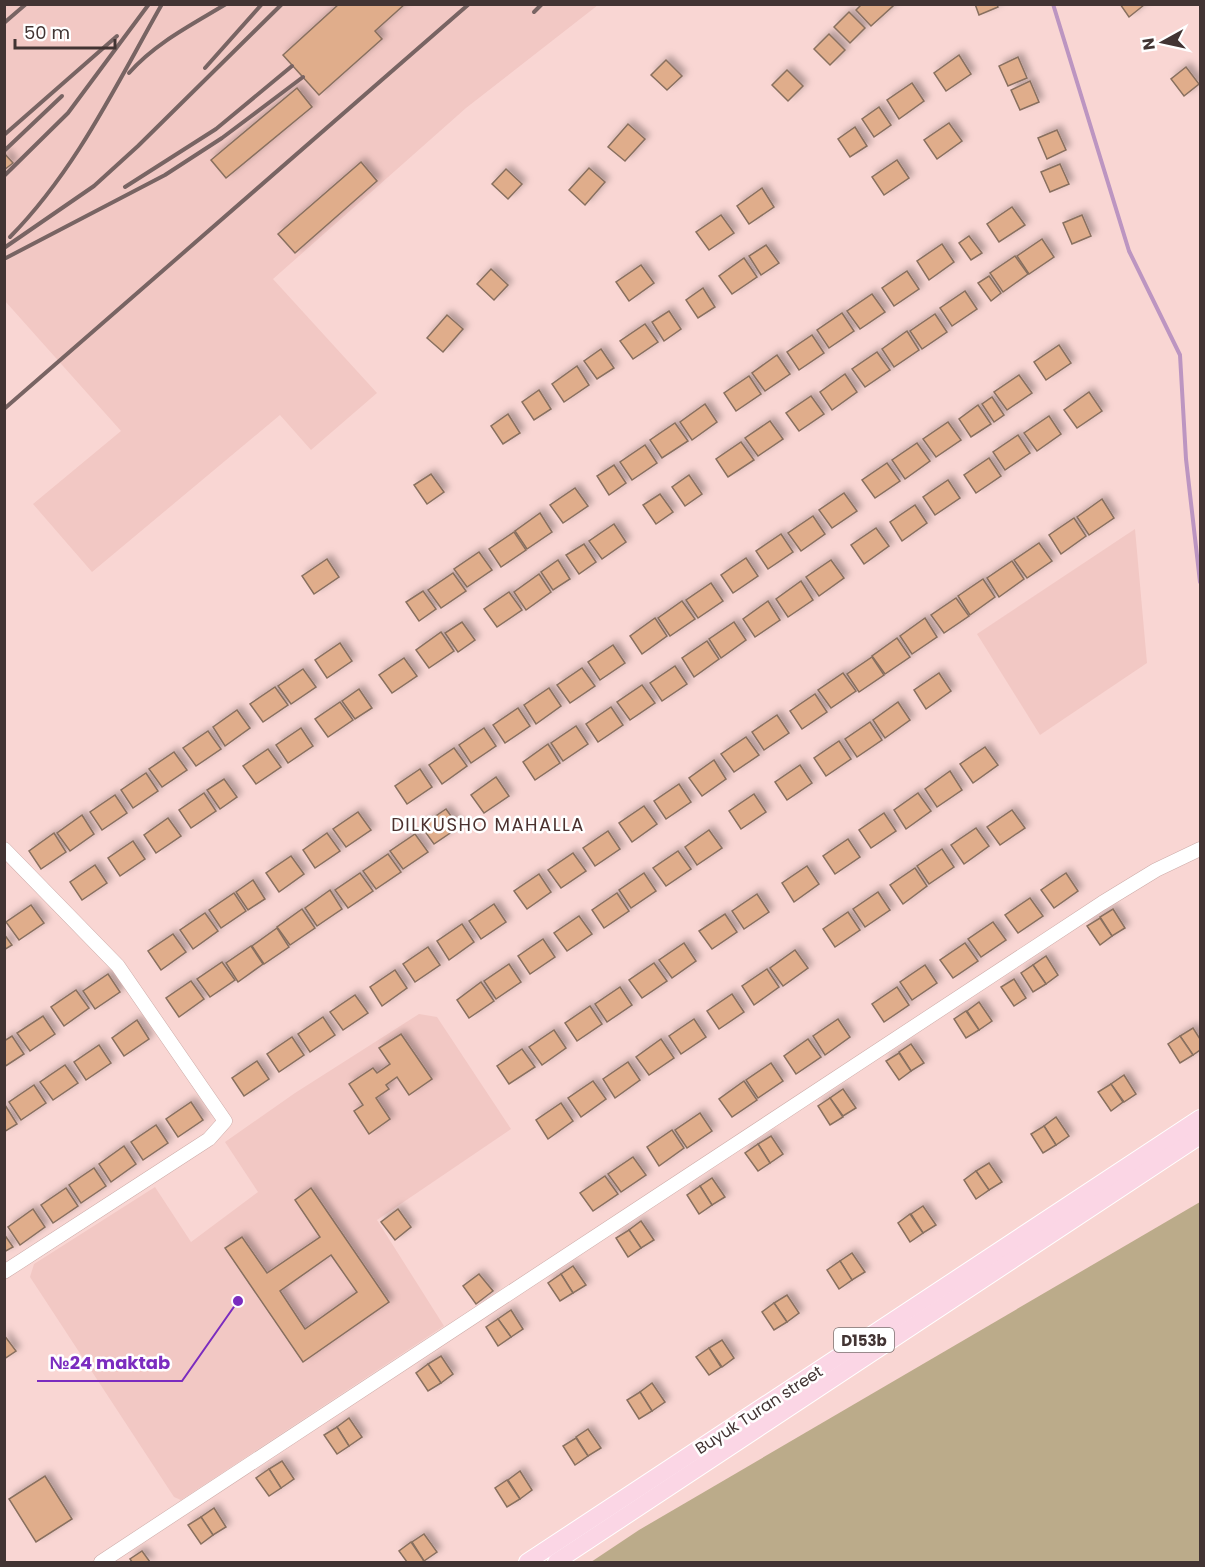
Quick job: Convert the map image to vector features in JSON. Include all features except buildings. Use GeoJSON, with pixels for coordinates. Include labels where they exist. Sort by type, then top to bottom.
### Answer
{"type":"FeatureCollection","features":[{"type":"Feature","properties":{"kind":"main road","name":"Buyuk Turan street"},"geometry":{"type":"LineString","coordinates":[[527,1563],[1200,1118]]}},
{"type":"Feature","properties":{"kind":"main road","name":"Buyuk Turan street"},"geometry":{"type":"LineString","coordinates":[[556,1563],[1200,1136]]}},
{"type":"Feature","properties":{"kind":"street"},"geometry":{"type":"LineString","coordinates":[[4,849],[118,966],[225,1121],[210,1139],[4,1272]]}},
{"type":"Feature","properties":{"kind":"street"},"geometry":{"type":"LineString","coordinates":[[101,1563],[1102,903],[1156,870],[1200,849]]}},
{"type":"Feature","properties":{"kind":"shaded area"},"geometry":{"type":"Polygon","coordinates":[[[5,5],[598,5],[466,108],[273,279],[377,393],[311,450],[280,415],[92,572],[33,504],[121,431],[5,301],[5,5]]]}},
{"type":"Feature","properties":{"kind":"shaded area"},"geometry":{"type":"Polygon","coordinates":[[[1135,529],[1147,663],[1040,735],[977,634],[1135,529]]]}},
{"type":"Feature","properties":{"kind":"shaded area"},"geometry":{"type":"Polygon","coordinates":[[[419,1014],[437,1017],[511,1129],[377,1220],[444,1326],[181,1500],[174,1497],[30,1277],[34,1264],[155,1187],[191,1242],[258,1192],[225,1142],[295,1093],[419,1014]]]}},
{"type":"Feature","properties":{"kind":"shaded area"},"geometry":{"type":"Polygon","coordinates":[[[1200,1202],[1200,1562],[591,1562],[639,1530],[1200,1202]]]}},
{"type":"Feature","properties":{"kind":"waterway"},"geometry":{"type":"LineString","coordinates":[[1053,4],[1129,251],[1180,355],[1186,459],[1200,582]]}},
{"type":"Feature","properties":{"kind":"railway"},"geometry":{"type":"LineString","coordinates":[[4,23],[26,4]]}},
{"type":"Feature","properties":{"kind":"railway"},"geometry":{"type":"LineString","coordinates":[[4,176],[68,113],[149,4]]}},
{"type":"Feature","properties":{"kind":"railway"},"geometry":{"type":"LineString","coordinates":[[10,237],[55,184],[94,126],[162,4]]}},
{"type":"Feature","properties":{"kind":"railway"},"geometry":{"type":"LineString","coordinates":[[129,73],[162,43],[226,4]]}},
{"type":"Feature","properties":{"kind":"railway"},"geometry":{"type":"LineString","coordinates":[[205,68],[262,4]]}},
{"type":"Feature","properties":{"kind":"railway"},"geometry":{"type":"LineString","coordinates":[[4,248],[94,186],[138,146],[282,4]]}},
{"type":"Feature","properties":{"kind":"railway"},"geometry":{"type":"LineString","coordinates":[[4,409],[469,4]]}},
{"type":"Feature","properties":{"kind":"railway"},"geometry":{"type":"LineString","coordinates":[[534,12],[542,4]]}},
{"type":"Feature","properties":{"kind":"railway"},"geometry":{"type":"LineString","coordinates":[[4,135],[117,36]]}},
{"type":"Feature","properties":{"kind":"railway"},"geometry":{"type":"LineString","coordinates":[[125,187],[216,129],[292,66]]}},
{"type":"Feature","properties":{"kind":"railway"},"geometry":{"type":"LineString","coordinates":[[4,259],[165,175],[222,138],[303,77]]}},
{"type":"Feature","properties":{"kind":"railway"},"geometry":{"type":"LineString","coordinates":[[4,151],[62,96]]}},
{"type":"Feature","properties":{"kind":"place","name":"№24 maktab"},"geometry":{"type":"Point","coordinates":[238,1301]}},
{"type":"Feature","properties":{"kind":"district","name":"DILKUSHO MAHALLA"},"geometry":{"type":"Point","coordinates":[488,824]}}]}
